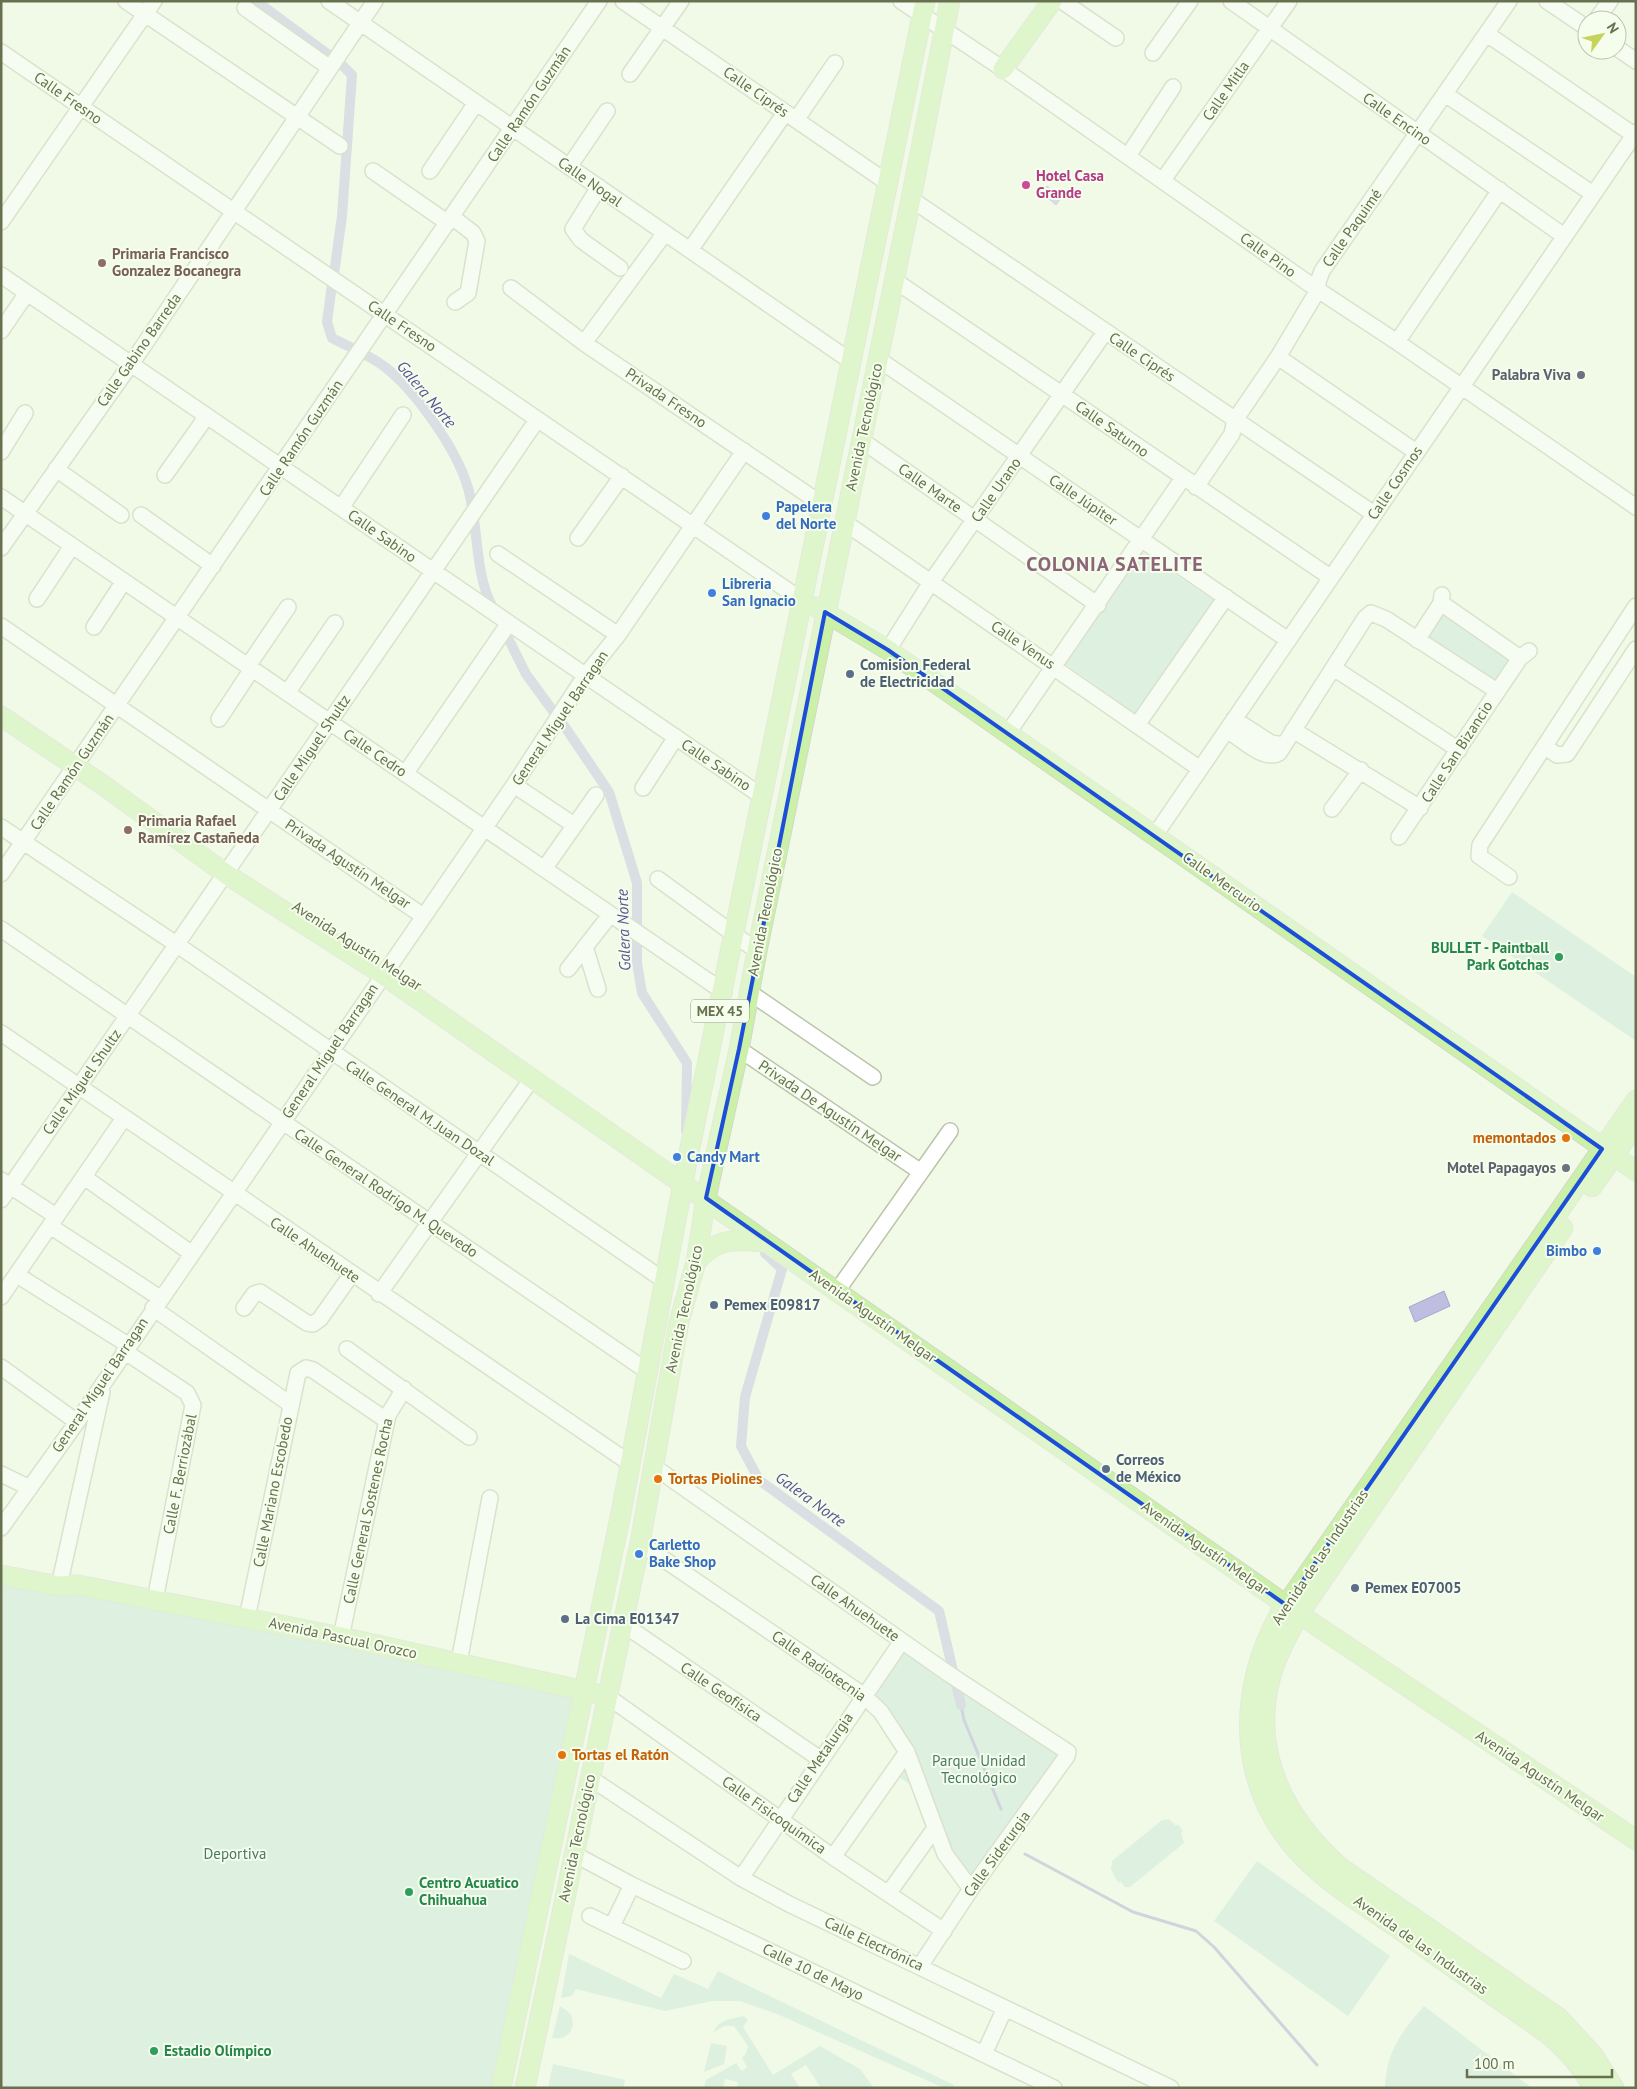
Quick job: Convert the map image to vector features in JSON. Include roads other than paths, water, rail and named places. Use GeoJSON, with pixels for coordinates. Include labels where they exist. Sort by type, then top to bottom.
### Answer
{"type":"FeatureCollection","features":[{"type":"Feature","properties":{"kind":"main road","name":"Avenida Tecnológico"},"geometry":{"type":"LineString","coordinates":[[525,2088],[640,1542],[679,1322],[696,1262],[706,1198],[739,1049],[825,612],[912,199],[950,1]]}},
{"type":"Feature","properties":{"kind":"main road"},"geometry":{"type":"LineString","coordinates":[[1003,69],[1052,1]]}},
{"type":"Feature","properties":{"kind":"main road","name":"Avenida Tecnológico"},"geometry":{"type":"LineString","coordinates":[[500,2088],[631,1464],[684,1178],[724,992],[923,9]]}},
{"type":"Feature","properties":{"kind":"main road","name":"Calle Mercurio"},"geometry":{"type":"LineString","coordinates":[[803,601],[888,650],[1636,1171]]}},
{"type":"Feature","properties":{"kind":"main road","name":"Avenida Agustín Melgar"},"geometry":{"type":"LineString","coordinates":[[1,701],[78,761],[229,869],[386,970],[666,1159],[706,1198],[765,1242],[1292,1609],[1636,1840]]}},
{"type":"Feature","properties":{"kind":"main road","name":"Avenida Agustín Melgar"},"geometry":{"type":"LineString","coordinates":[[1,716],[78,761]]}},
{"type":"Feature","properties":{"kind":"main road","name":"Avenida Agustín Melgar"},"geometry":{"type":"LineString","coordinates":[[386,970],[531,1080],[684,1178]]}},
{"type":"Feature","properties":{"kind":"main road","name":"Avenida de las Industrias"},"geometry":{"type":"LineString","coordinates":[[1593,2088],[1586,2073],[1571,2055],[1548,2034],[1346,1893],[1302,1856],[1283,1831],[1265,1800],[1257,1779],[1249,1742],[1248,1724],[1258,1663],[1270,1631],[1292,1609],[1608,1153],[1636,1100]]}},
{"type":"Feature","properties":{"kind":"main road","name":"Avenida de las Industrias"},"geometry":{"type":"LineString","coordinates":[[1608,1153],[1636,1124]]}},
{"type":"Feature","properties":{"kind":"main road"},"geometry":{"type":"LineString","coordinates":[[666,1159],[684,1153],[691,1146]]}},
{"type":"Feature","properties":{"kind":"main road"},"geometry":{"type":"LineString","coordinates":[[696,1262],[705,1252],[726,1241],[765,1242]]}},
{"type":"Feature","properties":{"kind":"main road","name":"Avenida Pascual Orozco"},"geometry":{"type":"LineString","coordinates":[[1,1563],[78,1585],[341,1637],[607,1696]]}},
{"type":"Feature","properties":{"kind":"main road","name":"Avenida Pascual Orozco"},"geometry":{"type":"LineString","coordinates":[[1,1576],[60,1581]]}},
{"type":"Feature","properties":{"kind":"main road","name":"Avenida de las Industrias"},"geometry":{"type":"LineString","coordinates":[[1292,1609],[1270,1681],[1266,1704],[1268,1755],[1275,1780],[1290,1812],[1304,1832],[1341,1868],[1559,2018],[1593,2054],[1614,2088]]}},
{"type":"Feature","properties":{"kind":"street"},"geometry":{"type":"LineString","coordinates":[[126,1],[340,146]]}},
{"type":"Feature","properties":{"kind":"street"},"geometry":{"type":"LineString","coordinates":[[1,222],[154,1]]}},
{"type":"Feature","properties":{"kind":"street","name":"Calle Nogal"},"geometry":{"type":"LineString","coordinates":[[329,1],[852,362]]}},
{"type":"Feature","properties":{"kind":"street","name":"Calle Gabino Barreda"},"geometry":{"type":"LineString","coordinates":[[1,548],[130,363],[376,1]]}},
{"type":"Feature","properties":{"kind":"street","name":"Calle Ramón Guzmán"},"geometry":{"type":"LineString","coordinates":[[1,874],[599,1]]}},
{"type":"Feature","properties":{"kind":"street","name":"Calle Ciprés"},"geometry":{"type":"LineString","coordinates":[[624,1],[888,183]]}},
{"type":"Feature","properties":{"kind":"street"},"geometry":{"type":"LineString","coordinates":[[630,74],[681,1]]}},
{"type":"Feature","properties":{"kind":"street","name":"Calle Pino"},"geometry":{"type":"LineString","coordinates":[[900,1],[923,9],[944,31],[1003,69],[1164,180],[1318,290],[1397,342],[1636,507]]}},
{"type":"Feature","properties":{"kind":"street"},"geometry":{"type":"LineString","coordinates":[[1062,1],[1116,38]]}},
{"type":"Feature","properties":{"kind":"street"},"geometry":{"type":"LineString","coordinates":[[1153,53],[1190,1]]}},
{"type":"Feature","properties":{"kind":"street","name":"Calle Encino"},"geometry":{"type":"LineString","coordinates":[[1230,1],[1564,236]]}},
{"type":"Feature","properties":{"kind":"street","name":"Calle Mitla"},"geometry":{"type":"LineString","coordinates":[[1164,180],[1289,1]]}},
{"type":"Feature","properties":{"kind":"street","name":"Calle Paquimé"},"geometry":{"type":"LineString","coordinates":[[1196,488],[1232,434],[1235,420],[1278,357],[1318,290],[1318,282],[1322,271],[1509,1]]}},
{"type":"Feature","properties":{"kind":"street"},"geometry":{"type":"LineString","coordinates":[[1547,1],[1577,21]]}},
{"type":"Feature","properties":{"kind":"street"},"geometry":{"type":"LineString","coordinates":[[245,8],[330,68]]}},
{"type":"Feature","properties":{"kind":"street"},"geometry":{"type":"LineString","coordinates":[[1487,34],[1635,133]]}},
{"type":"Feature","properties":{"kind":"street","name":"Calle Fresno"},"geometry":{"type":"LineString","coordinates":[[1,52],[803,601]]}},
{"type":"Feature","properties":{"kind":"street"},"geometry":{"type":"LineString","coordinates":[[690,250],[791,117],[835,64]]}},
{"type":"Feature","properties":{"kind":"street"},"geometry":{"type":"LineString","coordinates":[[1128,156],[1173,87]]}},
{"type":"Feature","properties":{"kind":"street"},"geometry":{"type":"LineString","coordinates":[[1445,94],[1593,194]]}},
{"type":"Feature","properties":{"kind":"street"},"geometry":{"type":"LineString","coordinates":[[430,171],[476,103]]}},
{"type":"Feature","properties":{"kind":"street"},"geometry":{"type":"LineString","coordinates":[[569,167],[608,111]]}},
{"type":"Feature","properties":{"kind":"street","name":"Calle Cosmos"},"geometry":{"type":"LineString","coordinates":[[1155,835],[1635,133]]}},
{"type":"Feature","properties":{"kind":"street"},"geometry":{"type":"LineString","coordinates":[[373,171],[473,233],[477,241],[468,293],[455,302]]}},
{"type":"Feature","properties":{"kind":"street"},"geometry":{"type":"LineString","coordinates":[[599,188],[573,229],[581,240],[620,268]]}},
{"type":"Feature","properties":{"kind":"street"},"geometry":{"type":"LineString","coordinates":[[1397,342],[1500,190]]}},
{"type":"Feature","properties":{"kind":"street","name":"Calle Ciprés"},"geometry":{"type":"LineString","coordinates":[[912,199],[1374,514]]}},
{"type":"Feature","properties":{"kind":"street"},"geometry":{"type":"LineString","coordinates":[[584,343],[665,233]]}},
{"type":"Feature","properties":{"kind":"street","name":"Calle Sabino"},"geometry":{"type":"LineString","coordinates":[[1,275],[763,797]]}},
{"type":"Feature","properties":{"kind":"street","name":"Calle Saturno"},"geometry":{"type":"LineString","coordinates":[[894,280],[1196,488],[1330,577]]}},
{"type":"Feature","properties":{"kind":"street","name":"Privada Fresno"},"geometry":{"type":"LineString","coordinates":[[511,288],[584,343],[823,505]]}},
{"type":"Feature","properties":{"kind":"street"},"geometry":{"type":"LineString","coordinates":[[1,331],[27,293]]}},
{"type":"Feature","properties":{"kind":"street","name":"Calle Urano"},"geometry":{"type":"LineString","coordinates":[[888,650],[931,582],[1105,332]]}},
{"type":"Feature","properties":{"kind":"street"},"geometry":{"type":"LineString","coordinates":[[1278,357],[1416,452]]}},
{"type":"Feature","properties":{"kind":"street","name":"Calle Júpiter"},"geometry":{"type":"LineString","coordinates":[[878,359],[1288,640]]}},
{"type":"Feature","properties":{"kind":"street"},"geometry":{"type":"LineString","coordinates":[[1,452],[25,413]]}},
{"type":"Feature","properties":{"kind":"street"},"geometry":{"type":"LineString","coordinates":[[341,508],[403,415]]}},
{"type":"Feature","properties":{"kind":"street"},"geometry":{"type":"LineString","coordinates":[[165,476],[207,416]]}},
{"type":"Feature","properties":{"kind":"street","name":"Calle Miguel Shultz"},"geometry":{"type":"LineString","coordinates":[[1,1200],[6,1183],[80,1087],[176,944],[537,420]]}},
{"type":"Feature","properties":{"kind":"street","name":"Calle Marte"},"geometry":{"type":"LineString","coordinates":[[861,440],[1098,605]]}},
{"type":"Feature","properties":{"kind":"street","name":"General Miguel Barragan"},"geometry":{"type":"LineString","coordinates":[[1,1528],[104,1383],[156,1303],[514,785],[584,676],[618,635],[744,451]]}},
{"type":"Feature","properties":{"kind":"street"},"geometry":{"type":"LineString","coordinates":[[56,469],[121,515]]}},
{"type":"Feature","properties":{"kind":"street"},"geometry":{"type":"LineString","coordinates":[[578,538],[622,476]]}},
{"type":"Feature","properties":{"kind":"street"},"geometry":{"type":"LineString","coordinates":[[1008,733],[1098,605],[1183,478]]}},
{"type":"Feature","properties":{"kind":"street","name":"Calle Cedro"},"geometry":{"type":"LineString","coordinates":[[1,497],[724,992]]}},
{"type":"Feature","properties":{"kind":"street"},"geometry":{"type":"LineString","coordinates":[[141,515],[213,566]]}},
{"type":"Feature","properties":{"kind":"street","name":"Calle Venus"},"geometry":{"type":"LineString","coordinates":[[844,522],[1055,666],[1200,769]]}},
{"type":"Feature","properties":{"kind":"street"},"geometry":{"type":"LineString","coordinates":[[37,599],[72,546]]}},
{"type":"Feature","properties":{"kind":"street"},"geometry":{"type":"LineString","coordinates":[[498,554],[618,635]]}},
{"type":"Feature","properties":{"kind":"street"},"geometry":{"type":"LineString","coordinates":[[94,627],[124,582]]}},
{"type":"Feature","properties":{"kind":"street"},"geometry":{"type":"LineString","coordinates":[[1137,725],[1226,597]]}},
{"type":"Feature","properties":{"kind":"street","name":"Calle San Bizancio"},"geometry":{"type":"LineString","coordinates":[[1293,730],[1361,770],[1420,808],[1497,691],[1524,655],[1442,599],[1417,640]]}},
{"type":"Feature","properties":{"kind":"street"},"geometry":{"type":"LineString","coordinates":[[1509,877],[1487,864],[1479,856],[1478,851],[1636,606]]}},
{"type":"Feature","properties":{"kind":"street"},"geometry":{"type":"LineString","coordinates":[[219,719],[288,607]]}},
{"type":"Feature","properties":{"kind":"street"},"geometry":{"type":"LineString","coordinates":[[1231,725],[1261,752],[1270,756],[1279,753],[1365,618],[1373,613],[1497,691]]}},
{"type":"Feature","properties":{"kind":"street"},"geometry":{"type":"LineString","coordinates":[[287,693],[336,623]]}},
{"type":"Feature","properties":{"kind":"street"},"geometry":{"type":"LineString","coordinates":[[405,774],[509,623]]}},
{"type":"Feature","properties":{"kind":"street","name":"Privada Agustín Melgar"},"geometry":{"type":"LineString","coordinates":[[1,626],[423,916]]}},
{"type":"Feature","properties":{"kind":"street"},"geometry":{"type":"LineString","coordinates":[[1545,747],[1557,755],[1566,754],[1636,649]]}},
{"type":"Feature","properties":{"kind":"street"},"geometry":{"type":"LineString","coordinates":[[1598,664],[1617,676]]}},
{"type":"Feature","properties":{"kind":"street"},"geometry":{"type":"LineString","coordinates":[[1334,669],[1459,750]]}},
{"type":"Feature","properties":{"kind":"street"},"geometry":{"type":"LineString","coordinates":[[643,788],[676,737]]}},
{"type":"Feature","properties":{"kind":"street"},"geometry":{"type":"LineString","coordinates":[[1332,809],[1361,770]]}},
{"type":"Feature","properties":{"kind":"street"},"geometry":{"type":"LineString","coordinates":[[514,785],[574,825]]}},
{"type":"Feature","properties":{"kind":"street"},"geometry":{"type":"LineString","coordinates":[[544,869],[596,795]]}},
{"type":"Feature","properties":{"kind":"street"},"geometry":{"type":"LineString","coordinates":[[1399,837],[1420,808]]}},
{"type":"Feature","properties":{"kind":"street","name":"Calle General M. Juan Dozal"},"geometry":{"type":"LineString","coordinates":[[1,827],[176,944],[665,1282]]}},
{"type":"Feature","properties":{"kind":"street"},"geometry":{"type":"LineString","coordinates":[[658,879],[757,951]]}},
{"type":"Feature","properties":{"kind":"street"},"geometry":{"type":"LineString","coordinates":[[568,969],[610,915]]}},
{"type":"Feature","properties":{"kind":"street","name":"Calle General Rodrigo M. Quevedo"},"geometry":{"type":"LineString","coordinates":[[1,929],[647,1371]]}},
{"type":"Feature","properties":{"kind":"street"},"geometry":{"type":"LineString","coordinates":[[584,947],[598,989]]}},
{"type":"Feature","properties":{"kind":"street"},"geometry":{"type":"LineString","coordinates":[[749,992],[873,1077]]}},
{"type":"Feature","properties":{"kind":"street","name":"Calle Ahuehuete"},"geometry":{"type":"LineString","coordinates":[[3,1039],[80,1087],[351,1275],[631,1464]]}},
{"type":"Feature","properties":{"kind":"street","name":"Privada De Agustín Melgar"},"geometry":{"type":"LineString","coordinates":[[739,1049],[921,1172]]}},
{"type":"Feature","properties":{"kind":"street"},"geometry":{"type":"LineString","coordinates":[[379,1294],[531,1080]]}},
{"type":"Feature","properties":{"kind":"street"},"geometry":{"type":"LineString","coordinates":[[1,1297],[124,1118]]}},
{"type":"Feature","properties":{"kind":"street"},"geometry":{"type":"LineString","coordinates":[[837,1291],[950,1131]]}},
{"type":"Feature","properties":{"kind":"street"},"geometry":{"type":"LineString","coordinates":[[84,1177],[191,1253]]}},
{"type":"Feature","properties":{"kind":"street"},"geometry":{"type":"LineString","coordinates":[[6,1183],[156,1303],[290,1404]]}},
{"type":"Feature","properties":{"kind":"street","name":"Calle F. Berriozábal"},"geometry":{"type":"LineString","coordinates":[[17,1275],[126,1348],[187,1393],[193,1404],[155,1600]]}},
{"type":"Feature","properties":{"kind":"street"},"geometry":{"type":"LineString","coordinates":[[244,1308],[254,1294],[260,1292],[307,1323],[313,1324],[320,1319],[351,1275]]}},
{"type":"Feature","properties":{"kind":"street"},"geometry":{"type":"LineString","coordinates":[[347,1348],[469,1437]]}},
{"type":"Feature","properties":{"kind":"street"},"geometry":{"type":"LineString","coordinates":[[1,1367],[77,1422]]}},
{"type":"Feature","properties":{"kind":"street","name":"Calle Mariano Escobedo"},"geometry":{"type":"LineString","coordinates":[[247,1618],[297,1376],[304,1369],[313,1370],[386,1420]]}},
{"type":"Feature","properties":{"kind":"street"},"geometry":{"type":"LineString","coordinates":[[60,1581],[104,1383]]}},
{"type":"Feature","properties":{"kind":"street","name":"Calle General Sostenes Rocha"},"geometry":{"type":"LineString","coordinates":[[341,1637],[386,1420],[404,1389]]}},
{"type":"Feature","properties":{"kind":"street","name":"Calle Ahuehuete"},"geometry":{"type":"LineString","coordinates":[[653,1466],[949,1674],[1060,1746]]}},
{"type":"Feature","properties":{"kind":"street"},"geometry":{"type":"LineString","coordinates":[[1,1474],[30,1488]]}},
{"type":"Feature","properties":{"kind":"street"},"geometry":{"type":"LineString","coordinates":[[459,1662],[490,1498]]}},
{"type":"Feature","properties":{"kind":"street","name":"Calle Radiotecnia"},"geometry":{"type":"LineString","coordinates":[[640,1542],[863,1695],[881,1712],[907,1752],[948,1859],[971,1889]]}},
{"type":"Feature","properties":{"kind":"street","name":"Calle Geofísica"},"geometry":{"type":"LineString","coordinates":[[622,1624],[820,1759]]}},
{"type":"Feature","properties":{"kind":"street","name":"Calle Metalurgia"},"geometry":{"type":"LineString","coordinates":[[741,1878],[863,1695],[902,1641]]}},
{"type":"Feature","properties":{"kind":"street","name":"Calle Fisicoquímica"},"geometry":{"type":"LineString","coordinates":[[607,1696],[833,1857],[944,1931]]}},
{"type":"Feature","properties":{"kind":"street","name":"Calle Siderurgia"},"geometry":{"type":"LineString","coordinates":[[920,1966],[971,1889],[1068,1756],[1066,1750],[1060,1746]]}},
{"type":"Feature","properties":{"kind":"street"},"geometry":{"type":"LineString","coordinates":[[833,1857],[907,1752]]}},
{"type":"Feature","properties":{"kind":"street","name":"Calle Electrónica"},"geometry":{"type":"LineString","coordinates":[[590,1778],[741,1878],[789,1904],[1171,2088]]}},
{"type":"Feature","properties":{"kind":"street"},"geometry":{"type":"LineString","coordinates":[[888,1894],[936,1828]]}},
{"type":"Feature","properties":{"kind":"street","name":"Calle 10 de Mayo"},"geometry":{"type":"LineString","coordinates":[[574,1854],[632,1885],[1054,2088]]}},
{"type":"Feature","properties":{"kind":"street"},"geometry":{"type":"LineString","coordinates":[[612,1926],[632,1885]]}},
{"type":"Feature","properties":{"kind":"street"},"geometry":{"type":"LineString","coordinates":[[590,1916],[683,1961]]}},
{"type":"Feature","properties":{"kind":"street"},"geometry":{"type":"LineString","coordinates":[[984,2054],[1005,2008]]}},
{"type":"Feature","properties":{"kind":"water"},"geometry":{"type":"Polygon","coordinates":[[[1047,186],[1061,198],[1056,205],[1042,193],[1047,186]]]}},
{"type":"Feature","properties":{"kind":"water"},"geometry":{"type":"Polygon","coordinates":[[[1444,1291],[1450,1306],[1415,1322],[1409,1307],[1444,1291]]]}},
{"type":"Feature","properties":{"kind":"waterway","name":"Galera Norte"},"geometry":{"type":"LineString","coordinates":[[256,1],[329,55]]}},
{"type":"Feature","properties":{"kind":"waterway","name":"Galera Norte"},"geometry":{"type":"LineString","coordinates":[[334,274],[342,216],[352,75],[342,65]]}},
{"type":"Feature","properties":{"kind":"waterway","name":"Galera Norte"},"geometry":{"type":"LineString","coordinates":[[332,285],[327,322],[332,338],[373,359],[397,378],[410,391],[434,422],[455,456],[468,488],[474,518],[479,564],[486,592],[492,606]]}},
{"type":"Feature","properties":{"kind":"waterway","name":"Galera Norte"},"geometry":{"type":"LineString","coordinates":[[508,638],[526,674],[553,711]]}},
{"type":"Feature","properties":{"kind":"waterway","name":"Galera Norte"},"geometry":{"type":"LineString","coordinates":[[563,724],[609,792],[637,883],[637,963],[642,993],[687,1063],[686,1131]]}},
{"type":"Feature","properties":{"kind":"waterway","name":"Galera Norte"},"geometry":{"type":"LineString","coordinates":[[765,1253],[782,1269],[745,1397],[741,1446],[759,1480],[939,1611],[961,1705]]}},
{"type":"Feature","properties":{"kind":"waterway"},"geometry":{"type":"LineString","coordinates":[[961,1705],[964,1720],[1001,1809]]}},
{"type":"Feature","properties":{"kind":"waterway"},"geometry":{"type":"LineString","coordinates":[[1025,1854],[1133,1912],[1196,1931],[1214,1947],[1317,2065]]}},
{"type":"Feature","properties":{"kind":"place","name":"Hotel Casa Grande"},"geometry":{"type":"Point","coordinates":[1026,185]}},
{"type":"Feature","properties":{"kind":"place","name":"Primaria Francisco Gonzalez Bocanegra"},"geometry":{"type":"Point","coordinates":[102,263]}},
{"type":"Feature","properties":{"kind":"place","name":"Palabra Viva"},"geometry":{"type":"Point","coordinates":[1581,375]}},
{"type":"Feature","properties":{"kind":"place","name":"Papelera del Norte"},"geometry":{"type":"Point","coordinates":[766,516]}},
{"type":"Feature","properties":{"kind":"place","name":"Libreria San Ignacio"},"geometry":{"type":"Point","coordinates":[712,593]}},
{"type":"Feature","properties":{"kind":"place","name":"Comision Federal de Electricidad"},"geometry":{"type":"Point","coordinates":[850,674]}},
{"type":"Feature","properties":{"kind":"place","name":"Primaria Rafael Ramírez Castañeda"},"geometry":{"type":"Point","coordinates":[128,830]}},
{"type":"Feature","properties":{"kind":"place","name":"BULLET - Paintball Park Gotchas"},"geometry":{"type":"Point","coordinates":[1559,957]}},
{"type":"Feature","properties":{"kind":"place","name":"memontados"},"geometry":{"type":"Point","coordinates":[1566,1138]}},
{"type":"Feature","properties":{"kind":"place","name":"Candy Mart"},"geometry":{"type":"Point","coordinates":[677,1157]}},
{"type":"Feature","properties":{"kind":"place","name":"Motel Papagayos"},"geometry":{"type":"Point","coordinates":[1566,1168]}},
{"type":"Feature","properties":{"kind":"place","name":"Bimbo"},"geometry":{"type":"Point","coordinates":[1597,1251]}},
{"type":"Feature","properties":{"kind":"place","name":"Pemex E09817"},"geometry":{"type":"Point","coordinates":[714,1305]}},
{"type":"Feature","properties":{"kind":"place","name":"Correos de México"},"geometry":{"type":"Point","coordinates":[1106,1469]}},
{"type":"Feature","properties":{"kind":"place","name":"Tortas Piolines"},"geometry":{"type":"Point","coordinates":[658,1479]}},
{"type":"Feature","properties":{"kind":"place","name":"Carletto Bake Shop"},"geometry":{"type":"Point","coordinates":[639,1554]}},
{"type":"Feature","properties":{"kind":"place","name":"Pemex E07005"},"geometry":{"type":"Point","coordinates":[1355,1588]}},
{"type":"Feature","properties":{"kind":"place","name":"La Cima E01347"},"geometry":{"type":"Point","coordinates":[565,1619]}},
{"type":"Feature","properties":{"kind":"place","name":"Tortas el Ratón"},"geometry":{"type":"Point","coordinates":[562,1755]}},
{"type":"Feature","properties":{"kind":"place","name":"Centro Acuatico Chihuahua"},"geometry":{"type":"Point","coordinates":[409,1892]}},
{"type":"Feature","properties":{"kind":"place","name":"Estadio Olímpico"},"geometry":{"type":"Point","coordinates":[154,2051]}},
{"type":"Feature","properties":{"kind":"district","name":"COLONIA SATELITE"},"geometry":{"type":"Point","coordinates":[1115,564]}},
{"type":"Feature","properties":{"kind":"park label","name":"Parque Unidad Tecnológico"},"geometry":{"type":"Point","coordinates":[979,1770]}},
{"type":"Feature","properties":{"kind":"park label","name":"Deportiva"},"geometry":{"type":"Point","coordinates":[235,1854]}}]}
